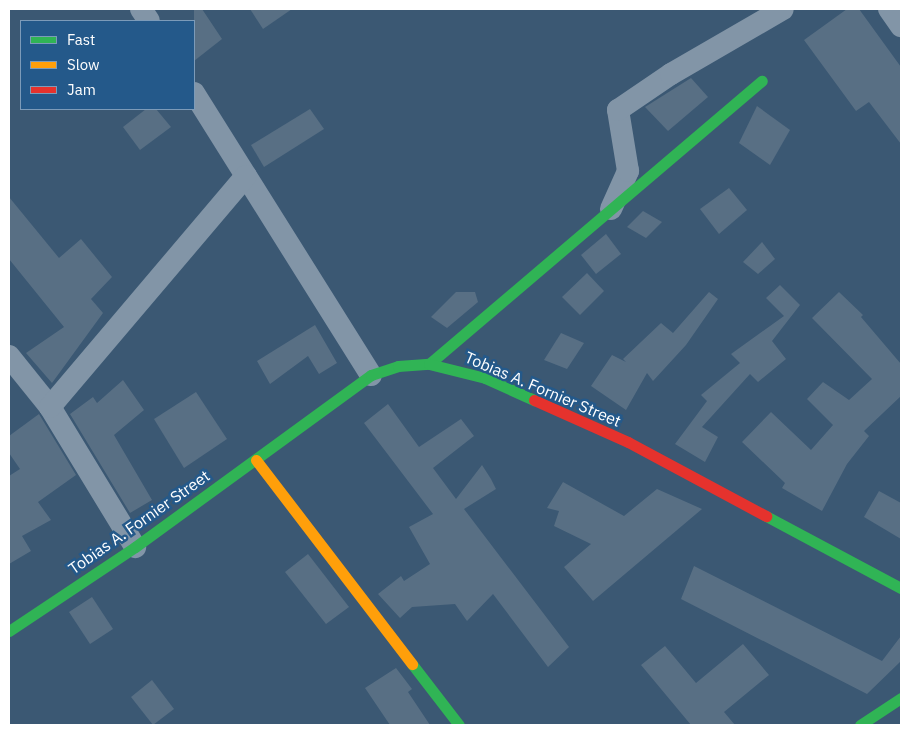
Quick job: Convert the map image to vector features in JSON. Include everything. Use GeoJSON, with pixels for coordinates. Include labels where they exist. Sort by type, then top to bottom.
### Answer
{"type":"FeatureCollection","features":[{"type":"Feature","properties":{"kind":"main road"},"geometry":{"type":"LineString","coordinates":[[429,364],[762,81]]}},
{"type":"Feature","properties":{"kind":"main road","name":"Tobias A. Fornier Street"},"geometry":{"type":"LineString","coordinates":[[9,630],[135,547],[371,375],[398,366],[429,364],[485,378],[628,442],[901,588]]}},
{"type":"Feature","properties":{"kind":"main road"},"geometry":{"type":"LineString","coordinates":[[256,460],[401,654],[458,725]]}},
{"type":"Feature","properties":{"kind":"main road"},"geometry":{"type":"LineString","coordinates":[[860,725],[901,698]]}},
{"type":"Feature","properties":{"kind":"street"},"geometry":{"type":"LineString","coordinates":[[141,9],[148,20]]}},
{"type":"Feature","properties":{"kind":"street"},"geometry":{"type":"LineString","coordinates":[[610,210],[628,171],[618,110],[671,74],[783,9]]}},
{"type":"Feature","properties":{"kind":"street"},"geometry":{"type":"LineString","coordinates":[[889,9],[901,26]]}},
{"type":"Feature","properties":{"kind":"street"},"geometry":{"type":"LineString","coordinates":[[195,95],[371,375]]}},
{"type":"Feature","properties":{"kind":"street"},"geometry":{"type":"LineString","coordinates":[[50,407],[246,176]]}},
{"type":"Feature","properties":{"kind":"street"},"geometry":{"type":"LineString","coordinates":[[9,356],[50,407],[135,547]]}},
{"type":"Feature","properties":{"kind":"building"},"geometry":{"type":"Polygon","coordinates":[[[194,9],[202,9],[222,39],[195,60],[195,20],[194,9]]]}},
{"type":"Feature","properties":{"kind":"building"},"geometry":{"type":"Polygon","coordinates":[[[250,9],[292,9],[263,29],[250,9]]]}},
{"type":"Feature","properties":{"kind":"building"},"geometry":{"type":"Polygon","coordinates":[[[847,9],[859,9],[901,67],[901,144],[869,102],[856,111],[804,40],[847,9]]]}},
{"type":"Feature","properties":{"kind":"building"},"geometry":{"type":"Polygon","coordinates":[[[691,78],[708,97],[668,131],[645,107],[691,78]]]}},
{"type":"Feature","properties":{"kind":"building"},"geometry":{"type":"Polygon","coordinates":[[[757,106],[790,130],[770,165],[739,143],[757,106]]]}},
{"type":"Feature","properties":{"kind":"building"},"geometry":{"type":"Polygon","coordinates":[[[310,109],[324,129],[264,167],[251,145],[310,109]]]}},
{"type":"Feature","properties":{"kind":"building"},"geometry":{"type":"Polygon","coordinates":[[[145,110],[157,110],[171,127],[140,150],[123,127],[145,110]]]}},
{"type":"Feature","properties":{"kind":"building"},"geometry":{"type":"Polygon","coordinates":[[[729,188],[747,210],[719,234],[700,209],[729,188]]]}},
{"type":"Feature","properties":{"kind":"building"},"geometry":{"type":"Polygon","coordinates":[[[9,197],[59,258],[81,239],[112,277],[91,299],[103,313],[52,383],[26,353],[64,327],[9,259],[9,197]]]}},
{"type":"Feature","properties":{"kind":"building"},"geometry":{"type":"Polygon","coordinates":[[[643,211],[662,222],[646,238],[627,227],[643,211]]]}},
{"type":"Feature","properties":{"kind":"building"},"geometry":{"type":"Polygon","coordinates":[[[606,234],[621,254],[596,274],[581,255],[606,234]]]}},
{"type":"Feature","properties":{"kind":"building"},"geometry":{"type":"Polygon","coordinates":[[[762,242],[775,259],[758,274],[743,262],[762,242]]]}},
{"type":"Feature","properties":{"kind":"building"},"geometry":{"type":"Polygon","coordinates":[[[587,273],[604,291],[580,315],[562,297],[587,273]]]}},
{"type":"Feature","properties":{"kind":"building"},"geometry":{"type":"Polygon","coordinates":[[[780,285],[800,305],[772,341],[786,359],[758,382],[750,374],[702,427],[718,437],[705,462],[675,444],[707,401],[701,395],[740,363],[731,354],[784,316],[766,298],[780,285]]]}},
{"type":"Feature","properties":{"kind":"building"},"geometry":{"type":"Polygon","coordinates":[[[456,292],[475,292],[478,302],[447,328],[431,317],[456,292]]]}},
{"type":"Feature","properties":{"kind":"building"},"geometry":{"type":"Polygon","coordinates":[[[709,292],[718,299],[686,345],[653,381],[647,373],[626,410],[591,386],[612,355],[626,362],[623,359],[661,323],[673,333],[709,292]]]}},
{"type":"Feature","properties":{"kind":"building"},"geometry":{"type":"Polygon","coordinates":[[[839,292],[863,315],[861,317],[901,364],[901,396],[864,431],[869,436],[847,464],[822,511],[782,488],[785,483],[742,442],[771,412],[811,450],[833,425],[807,399],[823,382],[849,400],[872,379],[812,318],[839,292]]]}},
{"type":"Feature","properties":{"kind":"building"},"geometry":{"type":"Polygon","coordinates":[[[315,325],[337,363],[319,374],[308,356],[270,384],[257,361],[315,325]]]}},
{"type":"Feature","properties":{"kind":"building"},"geometry":{"type":"Polygon","coordinates":[[[561,333],[584,343],[567,369],[544,360],[561,333]]]}},
{"type":"Feature","properties":{"kind":"building"},"geometry":{"type":"Polygon","coordinates":[[[123,380],[144,410],[114,435],[152,500],[130,513],[70,414],[93,397],[97,403],[123,380]]]}},
{"type":"Feature","properties":{"kind":"building"},"geometry":{"type":"Polygon","coordinates":[[[196,392],[227,439],[184,468],[154,419],[196,392]]]}},
{"type":"Feature","properties":{"kind":"building"},"geometry":{"type":"Polygon","coordinates":[[[388,404],[419,447],[461,419],[474,436],[433,468],[456,499],[482,465],[491,479],[496,489],[464,509],[569,647],[548,667],[493,594],[467,621],[455,604],[412,607],[400,618],[378,594],[401,576],[404,581],[430,564],[409,527],[433,514],[364,423],[388,404]]]}},
{"type":"Feature","properties":{"kind":"building"},"geometry":{"type":"Polygon","coordinates":[[[39,414],[76,475],[38,502],[51,520],[22,536],[31,551],[9,564],[9,476],[20,469],[9,453],[9,436],[39,414]]]}},
{"type":"Feature","properties":{"kind":"building"},"geometry":{"type":"Polygon","coordinates":[[[563,482],[624,516],[657,489],[702,509],[593,601],[564,567],[591,544],[554,526],[559,511],[547,508],[563,482]]]}},
{"type":"Feature","properties":{"kind":"building"},"geometry":{"type":"Polygon","coordinates":[[[879,491],[901,503],[901,539],[864,517],[879,491]]]}},
{"type":"Feature","properties":{"kind":"building"},"geometry":{"type":"Polygon","coordinates":[[[308,554],[349,607],[326,624],[285,572],[308,554]]]}},
{"type":"Feature","properties":{"kind":"building"},"geometry":{"type":"Polygon","coordinates":[[[694,566],[882,661],[901,636],[901,661],[867,694],[681,599],[694,566]]]}},
{"type":"Feature","properties":{"kind":"building"},"geometry":{"type":"Polygon","coordinates":[[[92,597],[113,629],[90,644],[69,612],[92,597]]]}},
{"type":"Feature","properties":{"kind":"building"},"geometry":{"type":"Polygon","coordinates":[[[743,644],[769,675],[724,712],[735,725],[691,725],[641,665],[665,646],[696,683],[743,644]]]}},
{"type":"Feature","properties":{"kind":"building"},"geometry":{"type":"Polygon","coordinates":[[[396,668],[412,689],[408,692],[430,725],[390,725],[365,688],[396,668]]]}},
{"type":"Feature","properties":{"kind":"building"},"geometry":{"type":"Polygon","coordinates":[[[152,680],[174,709],[153,725],[131,697],[152,680]]]}},
{"type":"Feature","properties":{"kind":"traffic: fast"},"geometry":{"type":"LineString","coordinates":[[429,364],[762,81]]}},
{"type":"Feature","properties":{"kind":"traffic: fast"},"geometry":{"type":"LineString","coordinates":[[9,631],[135,547],[371,375],[398,366],[429,364],[485,378],[534,400]]}},
{"type":"Feature","properties":{"kind":"traffic: fast"},"geometry":{"type":"LineString","coordinates":[[766,516],[901,588]]}},
{"type":"Feature","properties":{"kind":"traffic: fast"},"geometry":{"type":"LineString","coordinates":[[412,664],[459,725]]}},
{"type":"Feature","properties":{"kind":"traffic: fast"},"geometry":{"type":"LineString","coordinates":[[860,725],[901,698]]}},
{"type":"Feature","properties":{"kind":"traffic: slow"},"geometry":{"type":"LineString","coordinates":[[256,460],[412,664]]}},
{"type":"Feature","properties":{"kind":"traffic: jam"},"geometry":{"type":"LineString","coordinates":[[534,400],[628,442],[766,516]]}}]}
